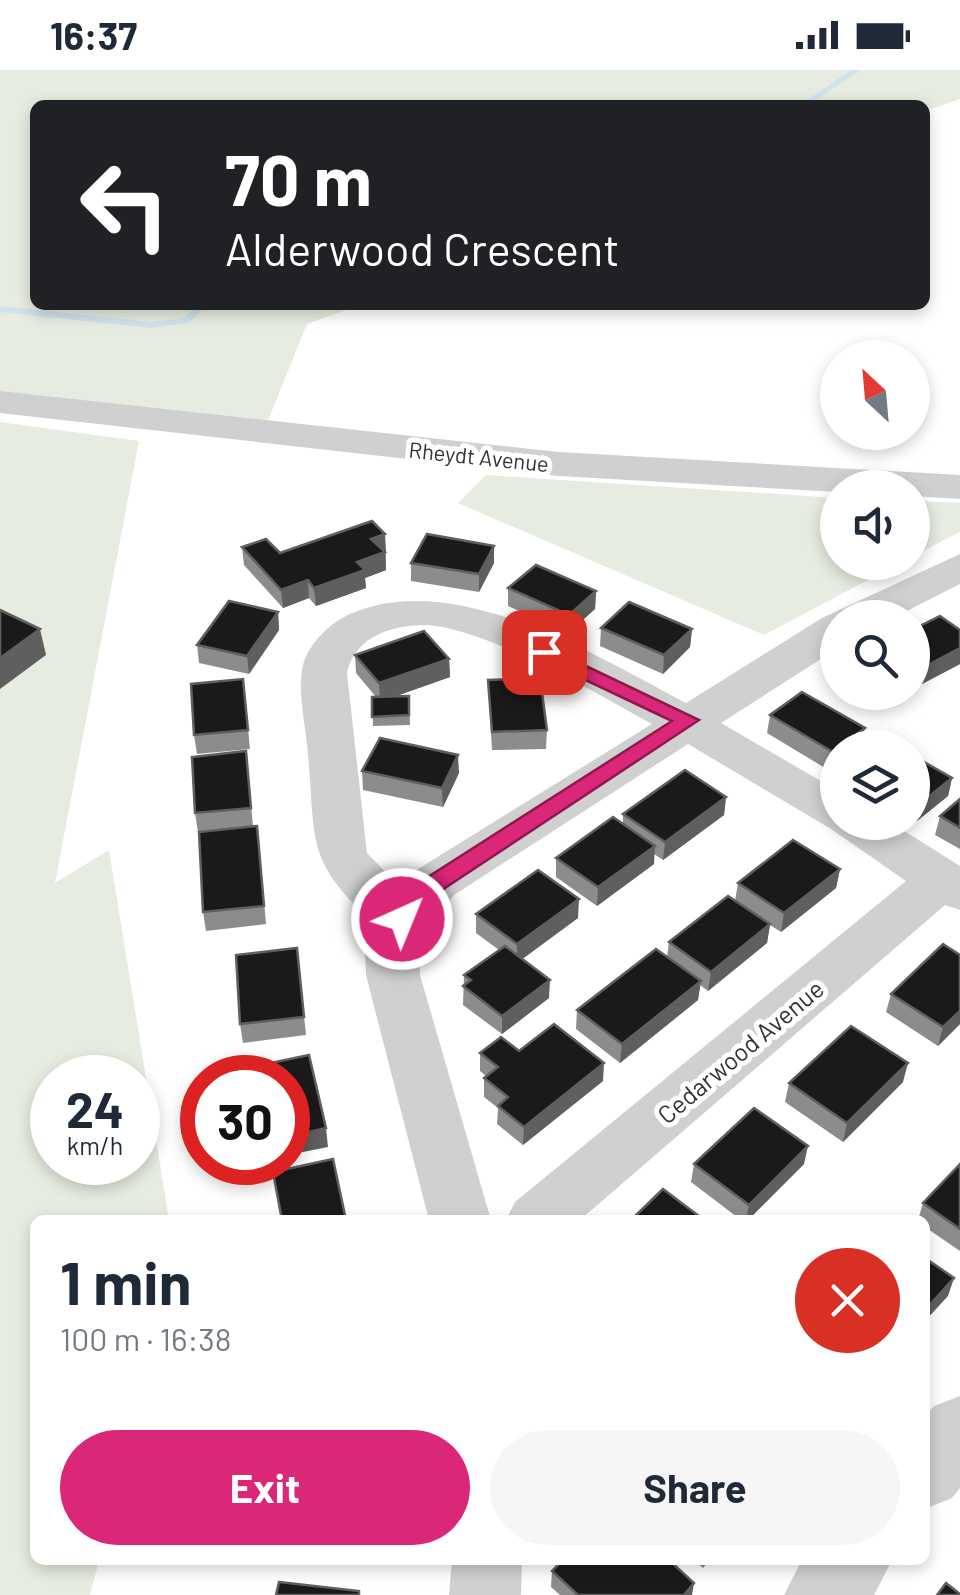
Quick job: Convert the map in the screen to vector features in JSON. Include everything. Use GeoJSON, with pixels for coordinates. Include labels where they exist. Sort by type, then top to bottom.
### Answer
{"type":"FeatureCollection","features":[{"type":"Feature","properties":{"kind":"street","name":"Rheydt Avenue"},"geometry":{"type":"LineString","coordinates":[[0,402],[559,464],[960,487]]}},
{"type":"Feature","properties":{"kind":"street"},"geometry":{"type":"LineString","coordinates":[[898,600],[956,574]]}},
{"type":"Feature","properties":{"kind":"street"},"geometry":{"type":"LineString","coordinates":[[402,919],[352,873],[338,834],[324,672],[332,649],[352,631],[405,612],[461,617],[688,720],[820,803]]}},
{"type":"Feature","properties":{"kind":"street"},"geometry":{"type":"LineString","coordinates":[[459,1215],[398,1008],[392,952],[402,919],[436,882],[820,639]]}},
{"type":"Feature","properties":{"kind":"street"},"geometry":{"type":"LineString","coordinates":[[880,840],[951,885]]}},
{"type":"Feature","properties":{"kind":"street","name":"Cedarwood Avenue"},"geometry":{"type":"LineString","coordinates":[[542,1215],[951,885]]}},
{"type":"Feature","properties":{"kind":"street"},"geometry":{"type":"LineString","coordinates":[[930,1468],[960,1430]]}},
{"type":"Feature","properties":{"kind":"street"},"geometry":{"type":"LineString","coordinates":[[485,1595],[487,1565]]}},
{"type":"Feature","properties":{"kind":"street"},"geometry":{"type":"LineString","coordinates":[[824,1595],[849,1565]]}},
{"type":"Feature","properties":{"kind":"shaded area"},"geometry":{"type":"Polygon","coordinates":[[[0,70],[960,70],[960,99],[930,109],[930,100],[30,100],[30,310],[346,310],[307,324],[267,423],[0,394],[0,70]]]}},
{"type":"Feature","properties":{"kind":"shaded area"},"geometry":{"type":"Polygon","coordinates":[[[0,422],[139,441],[55,883],[109,850],[142,1055],[30,1055],[30,1185],[160,1185],[160,1164],[168,1215],[30,1215],[30,1565],[98,1565],[90,1595],[0,1595],[0,422]]]}},
{"type":"Feature","properties":{"kind":"shaded area"},"geometry":{"type":"Polygon","coordinates":[[[486,475],[820,497],[820,580],[868,580],[830,600],[820,600],[820,605],[764,635],[458,503],[486,475]]]}},
{"type":"Feature","properties":{"kind":"shaded area"},"geometry":{"type":"Polygon","coordinates":[[[930,502],[960,503],[960,532],[930,547],[930,502]]]}},
{"type":"Feature","properties":{"kind":"building"},"geometry":{"type":"Polygon","coordinates":[[[372,521],[385,534],[371,539],[385,552],[357,562],[365,570],[314,588],[308,580],[281,590],[242,547],[266,539],[280,553],[372,521]]]}},
{"type":"Feature","properties":{"kind":"building"},"geometry":{"type":"Polygon","coordinates":[[[427,534],[494,546],[479,574],[411,563],[427,534]]]}},
{"type":"Feature","properties":{"kind":"building"},"geometry":{"type":"Polygon","coordinates":[[[536,565],[596,591],[569,615],[508,588],[536,565]]]}},
{"type":"Feature","properties":{"kind":"building"},"geometry":{"type":"Polygon","coordinates":[[[229,601],[278,612],[247,656],[197,645],[229,601]]]}},
{"type":"Feature","properties":{"kind":"building"},"geometry":{"type":"Polygon","coordinates":[[[629,602],[692,629],[664,655],[601,628],[629,602]]]}},
{"type":"Feature","properties":{"kind":"building"},"geometry":{"type":"Polygon","coordinates":[[[0,610],[40,629],[0,658],[0,610]]]}},
{"type":"Feature","properties":{"kind":"building"},"geometry":{"type":"Polygon","coordinates":[[[940,616],[960,630],[960,648],[930,664],[930,621],[940,616]]]}},
{"type":"Feature","properties":{"kind":"building"},"geometry":{"type":"Polygon","coordinates":[[[424,631],[449,659],[379,683],[355,655],[424,631]]]}},
{"type":"Feature","properties":{"kind":"building"},"geometry":{"type":"Polygon","coordinates":[[[540,678],[547,730],[492,732],[488,680],[540,678]]]}},
{"type":"Feature","properties":{"kind":"building"},"geometry":{"type":"Polygon","coordinates":[[[243,679],[248,730],[194,735],[191,684],[243,679]]]}},
{"type":"Feature","properties":{"kind":"building"},"geometry":{"type":"Polygon","coordinates":[[[802,692],[820,702],[820,710],[834,710],[865,728],[820,730],[820,744],[770,715],[802,692]]]}},
{"type":"Feature","properties":{"kind":"building"},"geometry":{"type":"Polygon","coordinates":[[[409,696],[409,715],[372,717],[372,697],[409,696]]]}},
{"type":"Feature","properties":{"kind":"building"},"geometry":{"type":"Polygon","coordinates":[[[380,738],[458,755],[442,788],[362,771],[380,738]]]}},
{"type":"Feature","properties":{"kind":"building"},"geometry":{"type":"Polygon","coordinates":[[[246,751],[251,808],[195,813],[192,757],[246,751]]]}},
{"type":"Feature","properties":{"kind":"building"},"geometry":{"type":"Polygon","coordinates":[[[930,765],[952,778],[930,796],[930,765]]]}},
{"type":"Feature","properties":{"kind":"building"},"geometry":{"type":"Polygon","coordinates":[[[685,770],[726,797],[665,842],[623,814],[685,770]]]}},
{"type":"Feature","properties":{"kind":"building"},"geometry":{"type":"Polygon","coordinates":[[[960,799],[960,828],[940,816],[960,799]]]}},
{"type":"Feature","properties":{"kind":"building"},"geometry":{"type":"Polygon","coordinates":[[[613,817],[655,846],[598,887],[556,858],[613,817]]]}},
{"type":"Feature","properties":{"kind":"building"},"geometry":{"type":"Polygon","coordinates":[[[257,826],[264,906],[203,912],[199,832],[257,826]]]}},
{"type":"Feature","properties":{"kind":"building"},"geometry":{"type":"Polygon","coordinates":[[[793,840],[840,869],[784,913],[738,883],[793,840]]]}},
{"type":"Feature","properties":{"kind":"building"},"geometry":{"type":"Polygon","coordinates":[[[538,870],[579,899],[517,944],[476,914],[538,870]]]}},
{"type":"Feature","properties":{"kind":"building"},"geometry":{"type":"Polygon","coordinates":[[[728,896],[770,924],[711,972],[669,942],[728,896]]]}},
{"type":"Feature","properties":{"kind":"building"},"geometry":{"type":"Polygon","coordinates":[[[943,944],[960,955],[960,1011],[943,1027],[891,994],[943,944]]]}},
{"type":"Feature","properties":{"kind":"building"},"geometry":{"type":"Polygon","coordinates":[[[505,946],[550,980],[502,1016],[463,986],[471,980],[464,975],[505,946]]]}},
{"type":"Feature","properties":{"kind":"building"},"geometry":{"type":"Polygon","coordinates":[[[297,948],[304,1017],[240,1024],[236,955],[297,948]]]}},
{"type":"Feature","properties":{"kind":"building"},"geometry":{"type":"Polygon","coordinates":[[[656,949],[701,981],[622,1044],[577,1010],[656,949]]]}},
{"type":"Feature","properties":{"kind":"building"},"geometry":{"type":"Polygon","coordinates":[[[554,1024],[604,1063],[524,1127],[498,1106],[508,1097],[484,1078],[498,1067],[480,1053],[501,1037],[519,1051],[554,1024]]]}},
{"type":"Feature","properties":{"kind":"building"},"geometry":{"type":"Polygon","coordinates":[[[851,1026],[908,1063],[847,1123],[789,1083],[851,1026]]]}},
{"type":"Feature","properties":{"kind":"building"},"geometry":{"type":"Polygon","coordinates":[[[310,1059],[326,1128],[310,1132],[310,1059]]]}},
{"type":"Feature","properties":{"kind":"building"},"geometry":{"type":"Polygon","coordinates":[[[754,1108],[808,1146],[749,1205],[694,1164],[754,1108]]]}},
{"type":"Feature","properties":{"kind":"building"},"geometry":{"type":"Polygon","coordinates":[[[333,1159],[345,1215],[281,1215],[275,1185],[310,1185],[310,1164],[333,1159]]]}},
{"type":"Feature","properties":{"kind":"building"},"geometry":{"type":"Polygon","coordinates":[[[960,1164],[960,1229],[923,1203],[960,1164]]]}},
{"type":"Feature","properties":{"kind":"building"},"geometry":{"type":"Polygon","coordinates":[[[663,1189],[697,1215],[636,1215],[663,1189]]]}},
{"type":"Feature","properties":{"kind":"building"},"geometry":{"type":"Polygon","coordinates":[[[930,1261],[954,1278],[930,1304],[930,1261]]]}},
{"type":"Feature","properties":{"kind":"building"},"geometry":{"type":"Polygon","coordinates":[[[558,1565],[674,1565],[694,1583],[684,1595],[578,1595],[552,1571],[558,1565]]]}},
{"type":"Feature","properties":{"kind":"building"},"geometry":{"type":"Polygon","coordinates":[[[279,1582],[359,1591],[359,1595],[276,1595],[279,1582]]]}},
{"type":"Feature","properties":{"kind":"building"},"geometry":{"type":"Polygon","coordinates":[[[946,1583],[960,1594],[960,1595],[937,1595],[946,1583]]]}},
{"type":"Feature","properties":{"kind":"waterway"},"geometry":{"type":"LineString","coordinates":[[811,100],[856,70]]}},
{"type":"Feature","properties":{"kind":"waterway"},"geometry":{"type":"LineString","coordinates":[[0,309],[151,325],[185,321],[198,310]]}},
{"type":"Feature","properties":{"kind":"route"},"geometry":{"type":"LineString","coordinates":[[402,919],[436,882],[688,720],[544,652]]}}]}
